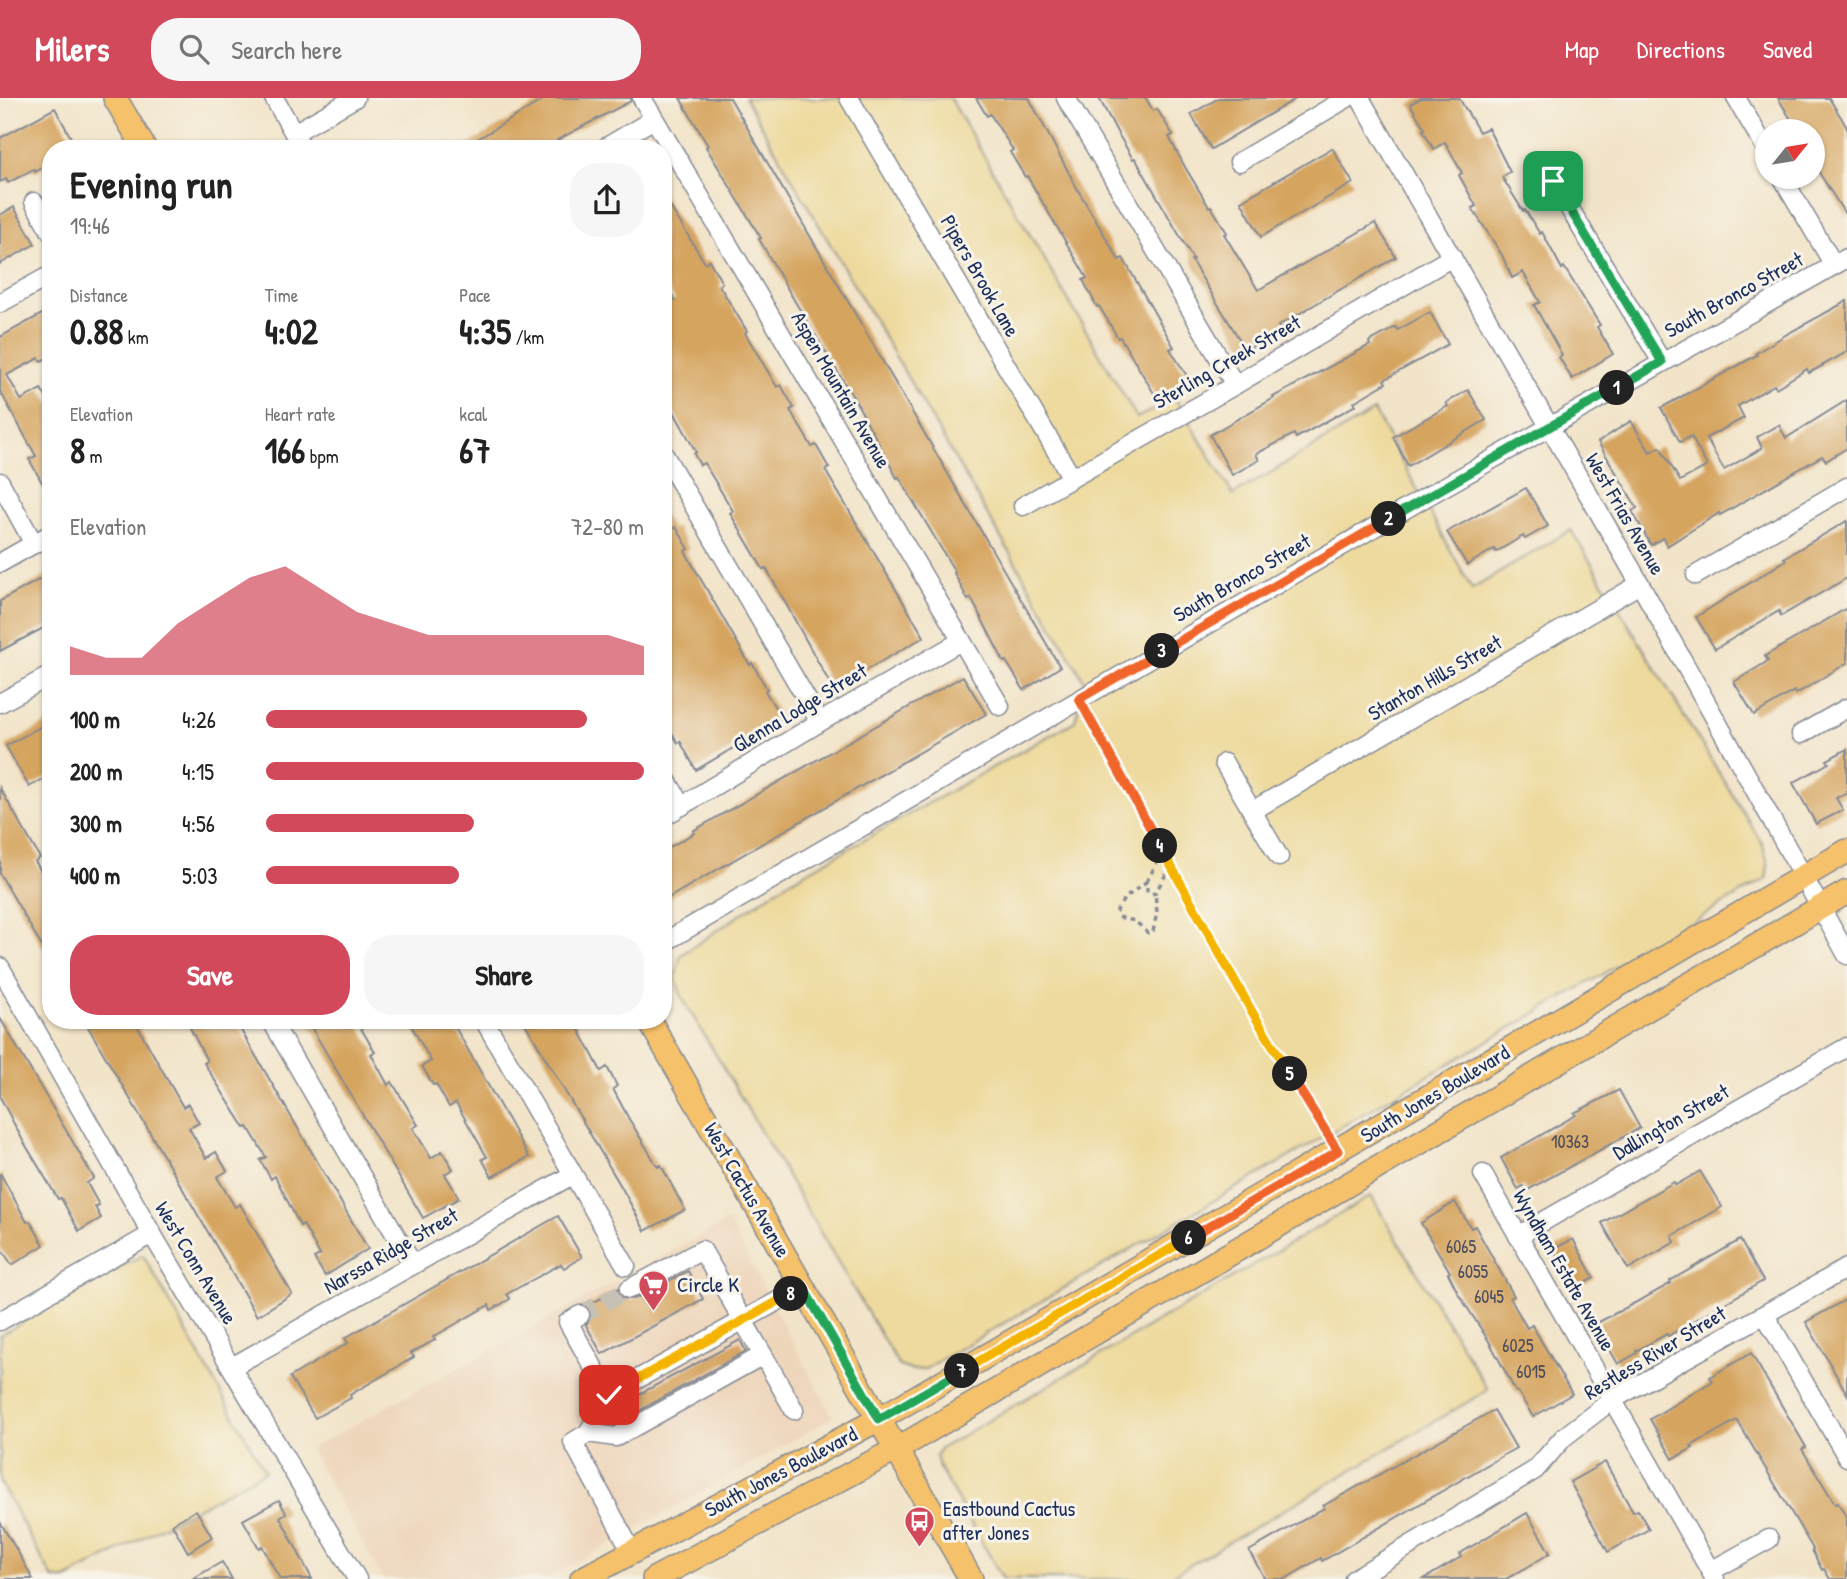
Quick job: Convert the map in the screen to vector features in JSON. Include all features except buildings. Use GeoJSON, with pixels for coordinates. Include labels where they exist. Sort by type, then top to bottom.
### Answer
{"type":"FeatureCollection","features":[{"type":"Feature","properties":{"kind":"main road"},"geometry":{"type":"LineString","coordinates":[[115,98],[140,140]]}},
{"type":"Feature","properties":{"kind":"main road","name":"South Jones Boulevard"},"geometry":{"type":"LineString","coordinates":[[582,1579],[879,1419],[1847,852]]}},
{"type":"Feature","properties":{"kind":"main road","name":"South Jones Boulevard"},"geometry":{"type":"LineString","coordinates":[[654,1579],[897,1449],[1847,892]]}},
{"type":"Feature","properties":{"kind":"main road","name":"West Cactus Avenue"},"geometry":{"type":"LineString","coordinates":[[654,1029],[971,1579]]}},
{"type":"Feature","properties":{"kind":"street"},"geometry":{"type":"LineString","coordinates":[[274,98],[298,140]]}},
{"type":"Feature","properties":{"kind":"street"},"geometry":{"type":"LineString","coordinates":[[300,140],[355,98]]}},
{"type":"Feature","properties":{"kind":"street","name":"Aspen Mountain Avenue"},"geometry":{"type":"LineString","coordinates":[[642,98],[666,140]]}},
{"type":"Feature","properties":{"kind":"street","name":"Pipers Brook Lane"},"geometry":{"type":"LineString","coordinates":[[849,98],[1072,478]]}},
{"type":"Feature","properties":{"kind":"street"},"geometry":{"type":"LineString","coordinates":[[1066,98],[1235,385]]}},
{"type":"Feature","properties":{"kind":"street"},"geometry":{"type":"LineString","coordinates":[[1239,162],[1347,98]]}},
{"type":"Feature","properties":{"kind":"street","name":"West Frias Avenue"},"geometry":{"type":"LineString","coordinates":[[1360,98],[1640,584],[1847,955]]}},
{"type":"Feature","properties":{"kind":"street"},"geometry":{"type":"LineString","coordinates":[[1736,98],[1755,130]]}},
{"type":"Feature","properties":{"kind":"street"},"geometry":{"type":"LineString","coordinates":[[618,140],[654,119]]}},
{"type":"Feature","properties":{"kind":"street","name":"Aspen Mountain Avenue"},"geometry":{"type":"LineString","coordinates":[[672,150],[1000,706]]}},
{"type":"Feature","properties":{"kind":"street"},"geometry":{"type":"LineString","coordinates":[[1553,181],[1662,362]]}},
{"type":"Feature","properties":{"kind":"street"},"geometry":{"type":"LineString","coordinates":[[1790,189],[1840,261]]}},
{"type":"Feature","properties":{"kind":"street"},"geometry":{"type":"LineString","coordinates":[[34,202],[42,216]]}},
{"type":"Feature","properties":{"kind":"street","name":"Sterling Creek Street"},"geometry":{"type":"LineString","coordinates":[[1023,506],[1452,257]]}},
{"type":"Feature","properties":{"kind":"street","name":"South Bronco Street"},"geometry":{"type":"LineString","coordinates":[[672,938],[1079,699],[1840,261]]}},
{"type":"Feature","properties":{"kind":"street"},"geometry":{"type":"LineString","coordinates":[[0,303],[42,280]]}},
{"type":"Feature","properties":{"kind":"street"},"geometry":{"type":"LineString","coordinates":[[672,468],[820,722]]}},
{"type":"Feature","properties":{"kind":"street"},"geometry":{"type":"LineString","coordinates":[[0,482],[34,544]]}},
{"type":"Feature","properties":{"kind":"street"},"geometry":{"type":"LineString","coordinates":[[1696,575],[1847,487]]}},
{"type":"Feature","properties":{"kind":"street"},"geometry":{"type":"LineString","coordinates":[[0,562],[42,539]]}},
{"type":"Feature","properties":{"kind":"street","name":"Stanton Hills Street"},"geometry":{"type":"LineString","coordinates":[[1252,811],[1640,584]]}},
{"type":"Feature","properties":{"kind":"street","name":"Glenna Lodge Street"},"geometry":{"type":"LineString","coordinates":[[672,812],[961,641]]}},
{"type":"Feature","properties":{"kind":"street"},"geometry":{"type":"LineString","coordinates":[[0,703],[42,680]]}},
{"type":"Feature","properties":{"kind":"street"},"geometry":{"type":"LineString","coordinates":[[1801,734],[1847,708]]}},
{"type":"Feature","properties":{"kind":"street"},"geometry":{"type":"LineString","coordinates":[[1224,763],[1279,857]]}},
{"type":"Feature","properties":{"kind":"street"},"geometry":{"type":"LineString","coordinates":[[672,789],[682,806]]}},
{"type":"Feature","properties":{"kind":"street","name":"West Conn Avenue"},"geometry":{"type":"LineString","coordinates":[[0,967],[152,1234],[357,1579]]}},
{"type":"Feature","properties":{"kind":"street"},"geometry":{"type":"LineString","coordinates":[[276,1029],[414,1265]]}},
{"type":"Feature","properties":{"kind":"street"},"geometry":{"type":"LineString","coordinates":[[489,1029],[626,1266]]}},
{"type":"Feature","properties":{"kind":"street","name":"Dallington Street"},"geometry":{"type":"LineString","coordinates":[[1518,1236],[1847,1047]]}},
{"type":"Feature","properties":{"kind":"street","name":"Wyndham Estate Avenue"},"geometry":{"type":"LineString","coordinates":[[1483,1174],[1713,1575],[1769,1539]]}},
{"type":"Feature","properties":{"kind":"street","name":"Narssa Ridge Street"},"geometry":{"type":"LineString","coordinates":[[232,1367],[572,1175]]}},
{"type":"Feature","properties":{"kind":"street"},"geometry":{"type":"LineString","coordinates":[[2,1315],[152,1234]]}},
{"type":"Feature","properties":{"kind":"street"},"geometry":{"type":"LineString","coordinates":[[629,1289],[702,1250],[794,1410]]}},
{"type":"Feature","properties":{"kind":"street","name":"Restless River Street"},"geometry":{"type":"LineString","coordinates":[[1354,1579],[1535,1470],[1564,1437],[1612,1400],[1847,1268]]}},
{"type":"Feature","properties":{"kind":"street"},"geometry":{"type":"LineString","coordinates":[[632,1552],[573,1442],[588,1433],[609,1395],[803,1287]]}},
{"type":"Feature","properties":{"kind":"street"},"geometry":{"type":"LineString","coordinates":[[1765,1315],[1847,1457]]}},
{"type":"Feature","properties":{"kind":"street"},"geometry":{"type":"LineString","coordinates":[[574,1319],[609,1395]]}},
{"type":"Feature","properties":{"kind":"street"},"geometry":{"type":"LineString","coordinates":[[588,1433],[616,1437],[763,1355]]}},
{"type":"Feature","properties":{"kind":"path"},"geometry":{"type":"LineString","coordinates":[[1079,699],[1251,1010],[1338,1151]]}},
{"type":"Feature","properties":{"kind":"path"},"geometry":{"type":"LineString","coordinates":[[1163,851],[1147,881],[1124,899],[1117,910],[1118,917],[1135,921],[1148,933],[1153,932],[1157,912],[1155,893],[1171,866]]}},
{"type":"Feature","properties":{"kind":"path"},"geometry":{"type":"LineString","coordinates":[[1147,881],[1147,891],[1155,893]]}},
{"type":"Feature","properties":{"kind":"shaded area"},"geometry":{"type":"Polygon","coordinates":[[[728,1221],[833,1417],[548,1579],[383,1579],[310,1449],[728,1221]]]}},
{"type":"Feature","properties":{"kind":"sand"},"geometry":{"type":"Polygon","coordinates":[[[745,98],[950,98],[1137,418],[1175,398],[1233,495],[1374,411],[1472,589],[1571,530],[1763,845],[1768,865],[1766,879],[925,1369],[911,1370],[899,1366],[683,999],[675,978],[681,955],[787,883],[1075,721],[1085,682],[745,98]]]}},
{"type":"Feature","properties":{"kind":"sand"},"geometry":{"type":"Polygon","coordinates":[[[1371,1196],[1488,1390],[1166,1579],[1003,1579],[939,1468],[936,1455],[940,1449],[1371,1196]]]}},
{"type":"Feature","properties":{"kind":"sand"},"geometry":{"type":"Polygon","coordinates":[[[143,1255],[265,1471],[66,1579],[53,1579],[0,1482],[0,1335],[143,1255]]]}},
{"type":"Feature","properties":{"kind":"tunnel"},"geometry":{"type":"LineString","coordinates":[[580,1315],[629,1289]]}},
{"type":"Feature","properties":{"kind":"place","name":"Circle K"},"geometry":{"type":"Point","coordinates":[654,1312]}},
{"type":"Feature","properties":{"kind":"place","name":"Eastbound Cactus after Jones"},"geometry":{"type":"Point","coordinates":[920,1548]}},
{"type":"Feature","properties":{"kind":"route"},"geometry":{"type":"LineString","coordinates":[[609,1395],[803,1287],[879,1419],[1338,1151],[1251,1010],[1079,699],[1662,362],[1553,181]]}}]}
